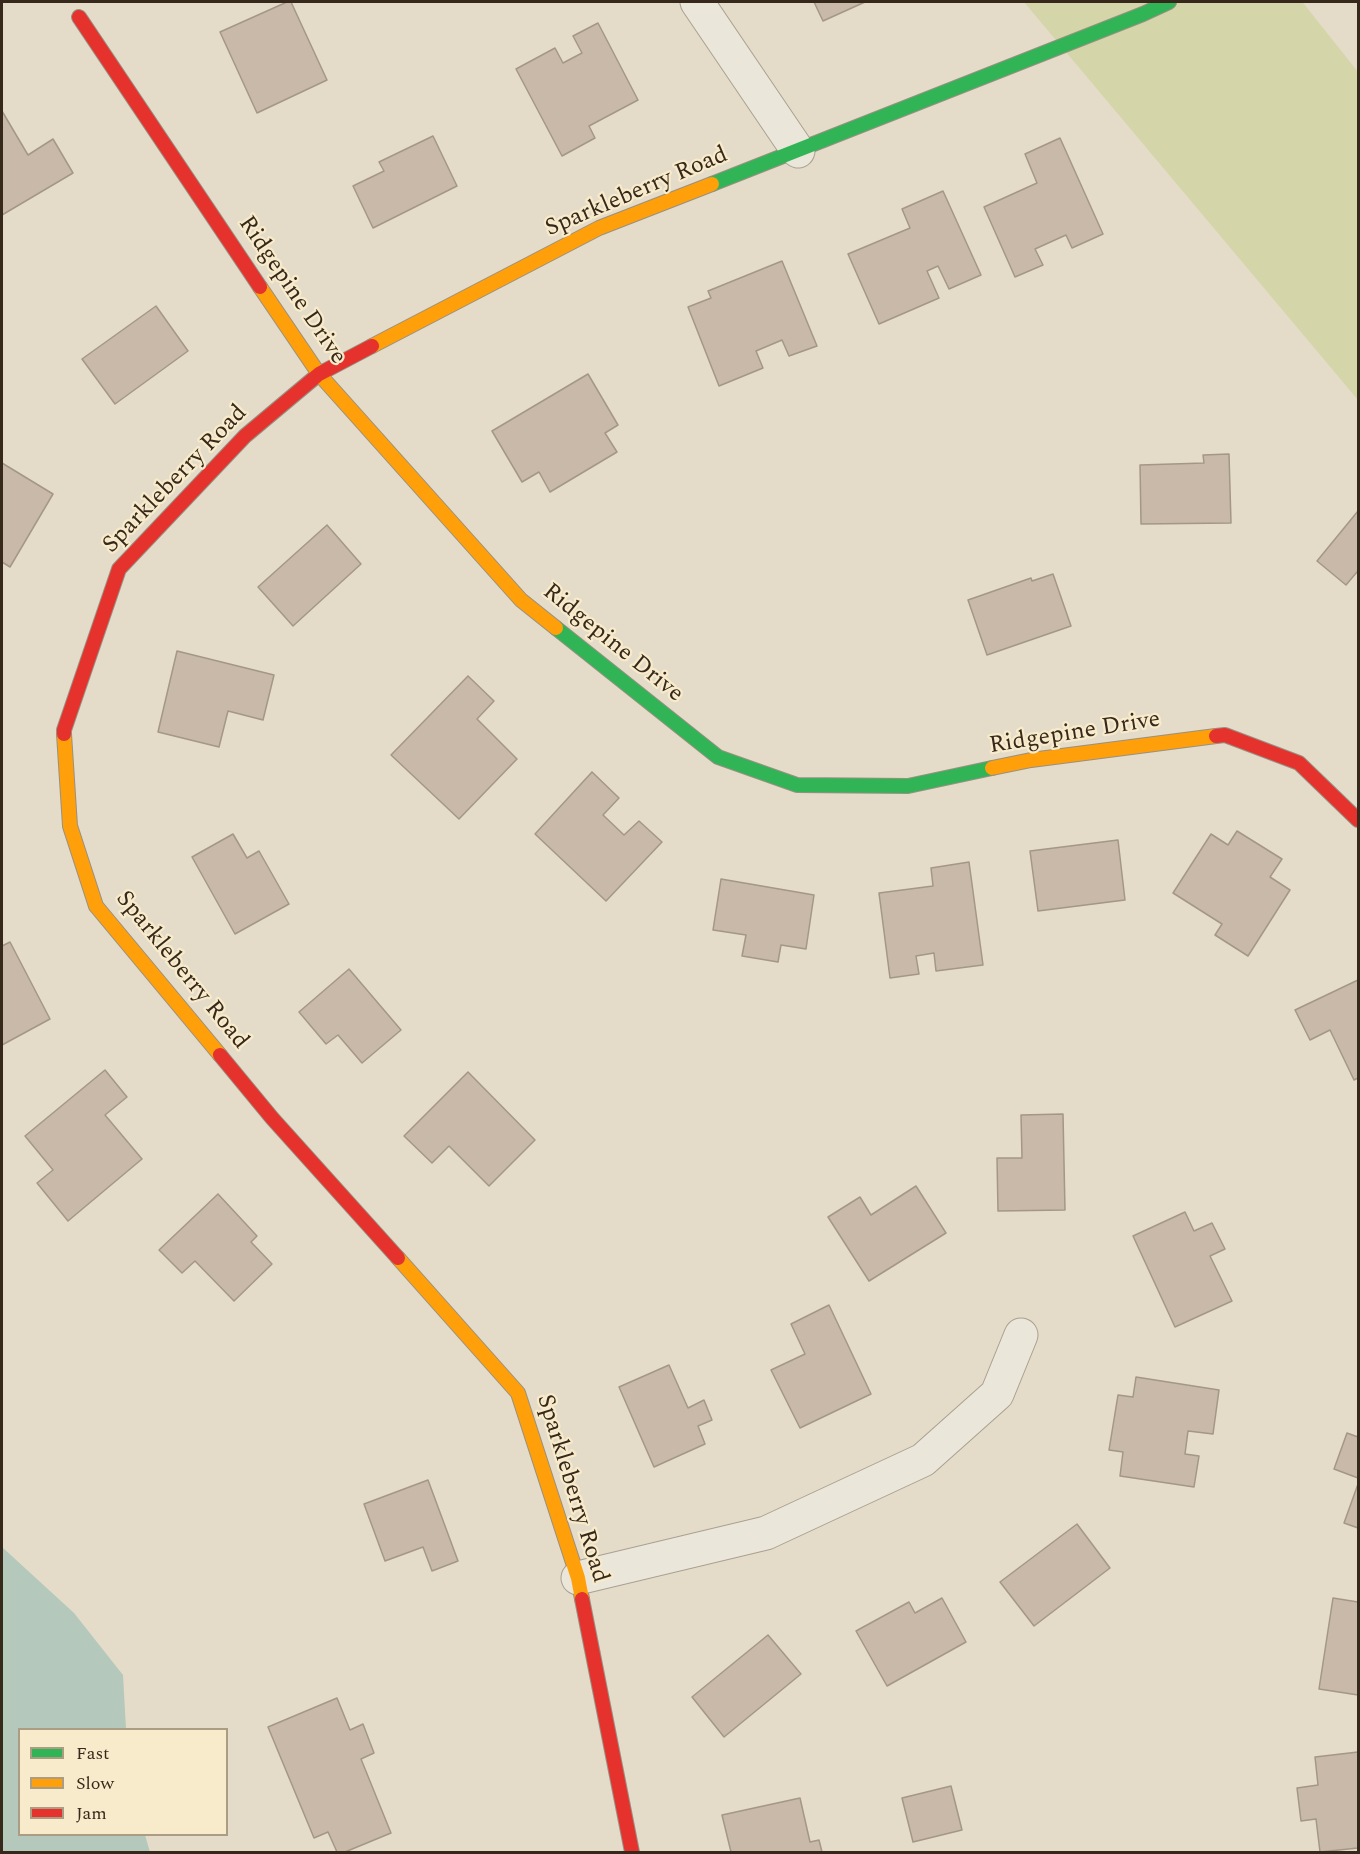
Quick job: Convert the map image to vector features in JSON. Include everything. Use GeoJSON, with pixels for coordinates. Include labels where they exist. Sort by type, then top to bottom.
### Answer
{"type":"FeatureCollection","features":[{"type":"Feature","properties":{"kind":"street"},"geometry":{"type":"LineString","coordinates":[[697,2],[798,151]]}},
{"type":"Feature","properties":{"kind":"street","name":"Sparkleberry Road"},"geometry":{"type":"LineString","coordinates":[[632,1852],[578,1578],[518,1393],[272,1118],[96,906],[70,826],[64,730],[119,569],[245,436],[319,374],[599,228],[1169,2]]}},
{"type":"Feature","properties":{"kind":"street","name":"Ridgepine Drive"},"geometry":{"type":"LineString","coordinates":[[79,17],[319,374],[521,600],[718,757],[797,785],[908,786],[1031,760],[1225,735],[1299,763],[1359,820]]}},
{"type":"Feature","properties":{"kind":"street"},"geometry":{"type":"LineString","coordinates":[[578,1578],[766,1533],[923,1460],[997,1395],[1021,1335]]}},
{"type":"Feature","properties":{"kind":"green space"},"geometry":{"type":"Polygon","coordinates":[[[1024,2],[1302,2],[1304,4],[1358,72],[1358,400],[1024,2]]]}},
{"type":"Feature","properties":{"kind":"shaded area"},"geometry":{"type":"Polygon","coordinates":[[[2,1547],[74,1613],[123,1675],[126,1728],[18,1728],[18,1836],[145,1836],[150,1852],[2,1852],[2,1547]]]}},
{"type":"Feature","properties":{"kind":"building"},"geometry":{"type":"Polygon","coordinates":[[[291,2],[327,80],[257,113],[220,32],[291,2]]]}},
{"type":"Feature","properties":{"kind":"building"},"geometry":{"type":"Polygon","coordinates":[[[814,2],[865,2],[823,21],[814,2]]]}},
{"type":"Feature","properties":{"kind":"building"},"geometry":{"type":"Polygon","coordinates":[[[598,23],[638,100],[589,126],[595,138],[562,156],[516,69],[555,48],[563,63],[582,53],[573,36],[598,23]]]}},
{"type":"Feature","properties":{"kind":"building"},"geometry":{"type":"Polygon","coordinates":[[[2,111],[28,155],[53,139],[73,173],[2,215],[2,111]]]}},
{"type":"Feature","properties":{"kind":"building"},"geometry":{"type":"Polygon","coordinates":[[[433,136],[457,186],[373,228],[353,186],[384,171],[379,162],[433,136]]]}},
{"type":"Feature","properties":{"kind":"building"},"geometry":{"type":"Polygon","coordinates":[[[1060,138],[1103,234],[1072,248],[1066,235],[1035,249],[1043,265],[1015,277],[984,207],[1037,183],[1025,154],[1060,138]]]}},
{"type":"Feature","properties":{"kind":"building"},"geometry":{"type":"Polygon","coordinates":[[[943,191],[981,275],[949,289],[938,266],[927,271],[939,298],[879,324],[848,254],[910,228],[902,209],[943,191]]]}},
{"type":"Feature","properties":{"kind":"building"},"geometry":{"type":"Polygon","coordinates":[[[782,261],[817,346],[789,356],[782,340],[756,351],[763,368],[719,386],[688,307],[711,298],[708,291],[782,261]]]}},
{"type":"Feature","properties":{"kind":"building"},"geometry":{"type":"Polygon","coordinates":[[[156,306],[188,351],[115,404],[82,359],[156,306]]]}},
{"type":"Feature","properties":{"kind":"building"},"geometry":{"type":"Polygon","coordinates":[[[588,374],[618,425],[605,433],[617,452],[550,492],[539,472],[522,482],[492,431],[588,374]]]}},
{"type":"Feature","properties":{"kind":"building"},"geometry":{"type":"Polygon","coordinates":[[[1229,454],[1231,523],[1141,524],[1140,465],[1204,463],[1203,455],[1229,454]]]}},
{"type":"Feature","properties":{"kind":"building"},"geometry":{"type":"Polygon","coordinates":[[[2,463],[53,494],[10,567],[2,562],[2,463]]]}},
{"type":"Feature","properties":{"kind":"building"},"geometry":{"type":"Polygon","coordinates":[[[1358,511],[1358,573],[1346,585],[1317,561],[1358,511]]]}},
{"type":"Feature","properties":{"kind":"building"},"geometry":{"type":"Polygon","coordinates":[[[327,525],[361,564],[293,626],[258,587],[327,525]]]}},
{"type":"Feature","properties":{"kind":"building"},"geometry":{"type":"Polygon","coordinates":[[[1053,574],[1071,626],[987,655],[968,600],[1031,578],[1032,581],[1053,574]]]}},
{"type":"Feature","properties":{"kind":"building"},"geometry":{"type":"Polygon","coordinates":[[[177,651],[274,675],[263,720],[228,711],[219,747],[158,732],[177,651]]]}},
{"type":"Feature","properties":{"kind":"building"},"geometry":{"type":"Polygon","coordinates":[[[468,676],[494,701],[477,719],[517,759],[459,819],[391,755],[468,676]]]}},
{"type":"Feature","properties":{"kind":"building"},"geometry":{"type":"Polygon","coordinates":[[[592,772],[619,798],[603,815],[624,835],[639,821],[662,842],[606,901],[535,834],[592,772]]]}},
{"type":"Feature","properties":{"kind":"building"},"geometry":{"type":"Polygon","coordinates":[[[1237,831],[1282,859],[1270,877],[1290,890],[1248,956],[1215,935],[1222,924],[1173,893],[1211,834],[1228,845],[1237,831]]]}},
{"type":"Feature","properties":{"kind":"building"},"geometry":{"type":"Polygon","coordinates":[[[233,834],[247,858],[259,851],[289,904],[235,934],[192,857],[233,834]]]}},
{"type":"Feature","properties":{"kind":"building"},"geometry":{"type":"Polygon","coordinates":[[[1118,840],[1125,900],[1038,911],[1030,851],[1118,840]]]}},
{"type":"Feature","properties":{"kind":"building"},"geometry":{"type":"Polygon","coordinates":[[[969,862],[983,965],[936,971],[934,953],[916,956],[919,974],[890,978],[879,893],[933,886],[931,868],[969,862]]]}},
{"type":"Feature","properties":{"kind":"building"},"geometry":{"type":"Polygon","coordinates":[[[721,879],[814,895],[806,949],[781,945],[778,962],[742,956],[746,935],[713,930],[721,879]]]}},
{"type":"Feature","properties":{"kind":"building"},"geometry":{"type":"Polygon","coordinates":[[[10,942],[50,1019],[2,1045],[2,946],[10,942]]]}},
{"type":"Feature","properties":{"kind":"building"},"geometry":{"type":"Polygon","coordinates":[[[349,969],[401,1030],[362,1063],[338,1035],[326,1044],[299,1012],[349,969]]]}},
{"type":"Feature","properties":{"kind":"building"},"geometry":{"type":"Polygon","coordinates":[[[1358,980],[1358,1078],[1354,1080],[1330,1030],[1310,1040],[1295,1010],[1358,980]]]}},
{"type":"Feature","properties":{"kind":"building"},"geometry":{"type":"Polygon","coordinates":[[[105,1070],[127,1097],[105,1115],[142,1159],[68,1221],[37,1183],[53,1170],[25,1136],[105,1070]]]}},
{"type":"Feature","properties":{"kind":"building"},"geometry":{"type":"Polygon","coordinates":[[[468,1072],[535,1140],[489,1186],[449,1146],[432,1163],[404,1136],[468,1072]]]}},
{"type":"Feature","properties":{"kind":"building"},"geometry":{"type":"Polygon","coordinates":[[[1063,1114],[1065,1210],[998,1211],[997,1158],[1022,1158],[1021,1115],[1063,1114]]]}},
{"type":"Feature","properties":{"kind":"building"},"geometry":{"type":"Polygon","coordinates":[[[916,1186],[946,1233],[869,1281],[828,1217],[860,1197],[871,1215],[916,1186]]]}},
{"type":"Feature","properties":{"kind":"building"},"geometry":{"type":"Polygon","coordinates":[[[218,1194],[257,1236],[251,1242],[272,1264],[234,1301],[195,1261],[182,1273],[159,1250],[218,1194]]]}},
{"type":"Feature","properties":{"kind":"building"},"geometry":{"type":"Polygon","coordinates":[[[1185,1212],[1194,1231],[1212,1223],[1225,1249],[1210,1256],[1232,1301],[1175,1327],[1133,1236],[1185,1212]]]}},
{"type":"Feature","properties":{"kind":"building"},"geometry":{"type":"Polygon","coordinates":[[[829,1305],[871,1394],[800,1428],[771,1370],[805,1354],[791,1324],[829,1305]]]}},
{"type":"Feature","properties":{"kind":"building"},"geometry":{"type":"Polygon","coordinates":[[[669,1365],[688,1408],[704,1400],[712,1420],[698,1426],[705,1444],[654,1467],[619,1387],[669,1365]]]}},
{"type":"Feature","properties":{"kind":"building"},"geometry":{"type":"Polygon","coordinates":[[[1136,1377],[1219,1390],[1213,1434],[1188,1431],[1185,1454],[1199,1456],[1194,1487],[1120,1476],[1123,1452],[1109,1450],[1118,1395],[1133,1397],[1136,1377]]]}},
{"type":"Feature","properties":{"kind":"building"},"geometry":{"type":"Polygon","coordinates":[[[1347,1433],[1358,1437],[1358,1478],[1334,1469],[1347,1433]]]}},
{"type":"Feature","properties":{"kind":"building"},"geometry":{"type":"Polygon","coordinates":[[[428,1480],[458,1561],[432,1571],[423,1547],[385,1561],[364,1504],[428,1480]]]}},
{"type":"Feature","properties":{"kind":"building"},"geometry":{"type":"Polygon","coordinates":[[[1358,1484],[1358,1528],[1344,1523],[1358,1484]]]}},
{"type":"Feature","properties":{"kind":"building"},"geometry":{"type":"Polygon","coordinates":[[[1077,1524],[1110,1568],[1034,1626],[1000,1582],[1077,1524]]]}},
{"type":"Feature","properties":{"kind":"building"},"geometry":{"type":"Polygon","coordinates":[[[942,1598],[966,1642],[887,1686],[856,1631],[909,1602],[915,1613],[942,1598]]]}},
{"type":"Feature","properties":{"kind":"building"},"geometry":{"type":"Polygon","coordinates":[[[1333,1598],[1358,1602],[1358,1695],[1319,1689],[1333,1598]]]}},
{"type":"Feature","properties":{"kind":"building"},"geometry":{"type":"Polygon","coordinates":[[[768,1635],[801,1674],[724,1737],[692,1697],[768,1635]]]}},
{"type":"Feature","properties":{"kind":"building"},"geometry":{"type":"Polygon","coordinates":[[[337,1698],[350,1730],[363,1724],[374,1753],[361,1759],[391,1833],[345,1852],[337,1852],[328,1832],[314,1838],[268,1727],[337,1698]]]}},
{"type":"Feature","properties":{"kind":"building"},"geometry":{"type":"Polygon","coordinates":[[[1358,1752],[1358,1848],[1320,1852],[1316,1819],[1301,1821],[1297,1788],[1318,1785],[1315,1757],[1358,1752]]]}},
{"type":"Feature","properties":{"kind":"building"},"geometry":{"type":"Polygon","coordinates":[[[951,1786],[962,1830],[913,1842],[902,1798],[951,1786]]]}},
{"type":"Feature","properties":{"kind":"building"},"geometry":{"type":"Polygon","coordinates":[[[800,1798],[810,1842],[819,1840],[822,1852],[731,1852],[722,1815],[800,1798]]]}},
{"type":"Feature","properties":{"kind":"traffic: fast"},"geometry":{"type":"LineString","coordinates":[[712,184],[1169,2]]}},
{"type":"Feature","properties":{"kind":"traffic: fast"},"geometry":{"type":"LineString","coordinates":[[556,628],[718,757],[797,785],[908,786],[992,768]]}},
{"type":"Feature","properties":{"kind":"traffic: slow"},"geometry":{"type":"LineString","coordinates":[[372,346],[599,228],[712,184]]}},
{"type":"Feature","properties":{"kind":"traffic: slow"},"geometry":{"type":"LineString","coordinates":[[260,287],[319,374],[521,600],[556,628]]}},
{"type":"Feature","properties":{"kind":"traffic: slow"},"geometry":{"type":"LineString","coordinates":[[64,734],[70,826],[96,906],[220,1055]]}},
{"type":"Feature","properties":{"kind":"traffic: slow"},"geometry":{"type":"LineString","coordinates":[[992,768],[1031,760],[1216,736]]}},
{"type":"Feature","properties":{"kind":"traffic: slow"},"geometry":{"type":"LineString","coordinates":[[398,1258],[518,1393],[578,1578],[582,1599]]}},
{"type":"Feature","properties":{"kind":"traffic: jam"},"geometry":{"type":"LineString","coordinates":[[79,17],[260,287]]}},
{"type":"Feature","properties":{"kind":"traffic: jam"},"geometry":{"type":"LineString","coordinates":[[64,734],[119,569],[245,436],[319,374],[372,346]]}},
{"type":"Feature","properties":{"kind":"traffic: jam"},"geometry":{"type":"LineString","coordinates":[[1216,736],[1225,735],[1299,763],[1358,820]]}},
{"type":"Feature","properties":{"kind":"traffic: jam"},"geometry":{"type":"LineString","coordinates":[[220,1055],[272,1118],[398,1258]]}},
{"type":"Feature","properties":{"kind":"traffic: jam"},"geometry":{"type":"LineString","coordinates":[[582,1599],[632,1852]]}}]}
